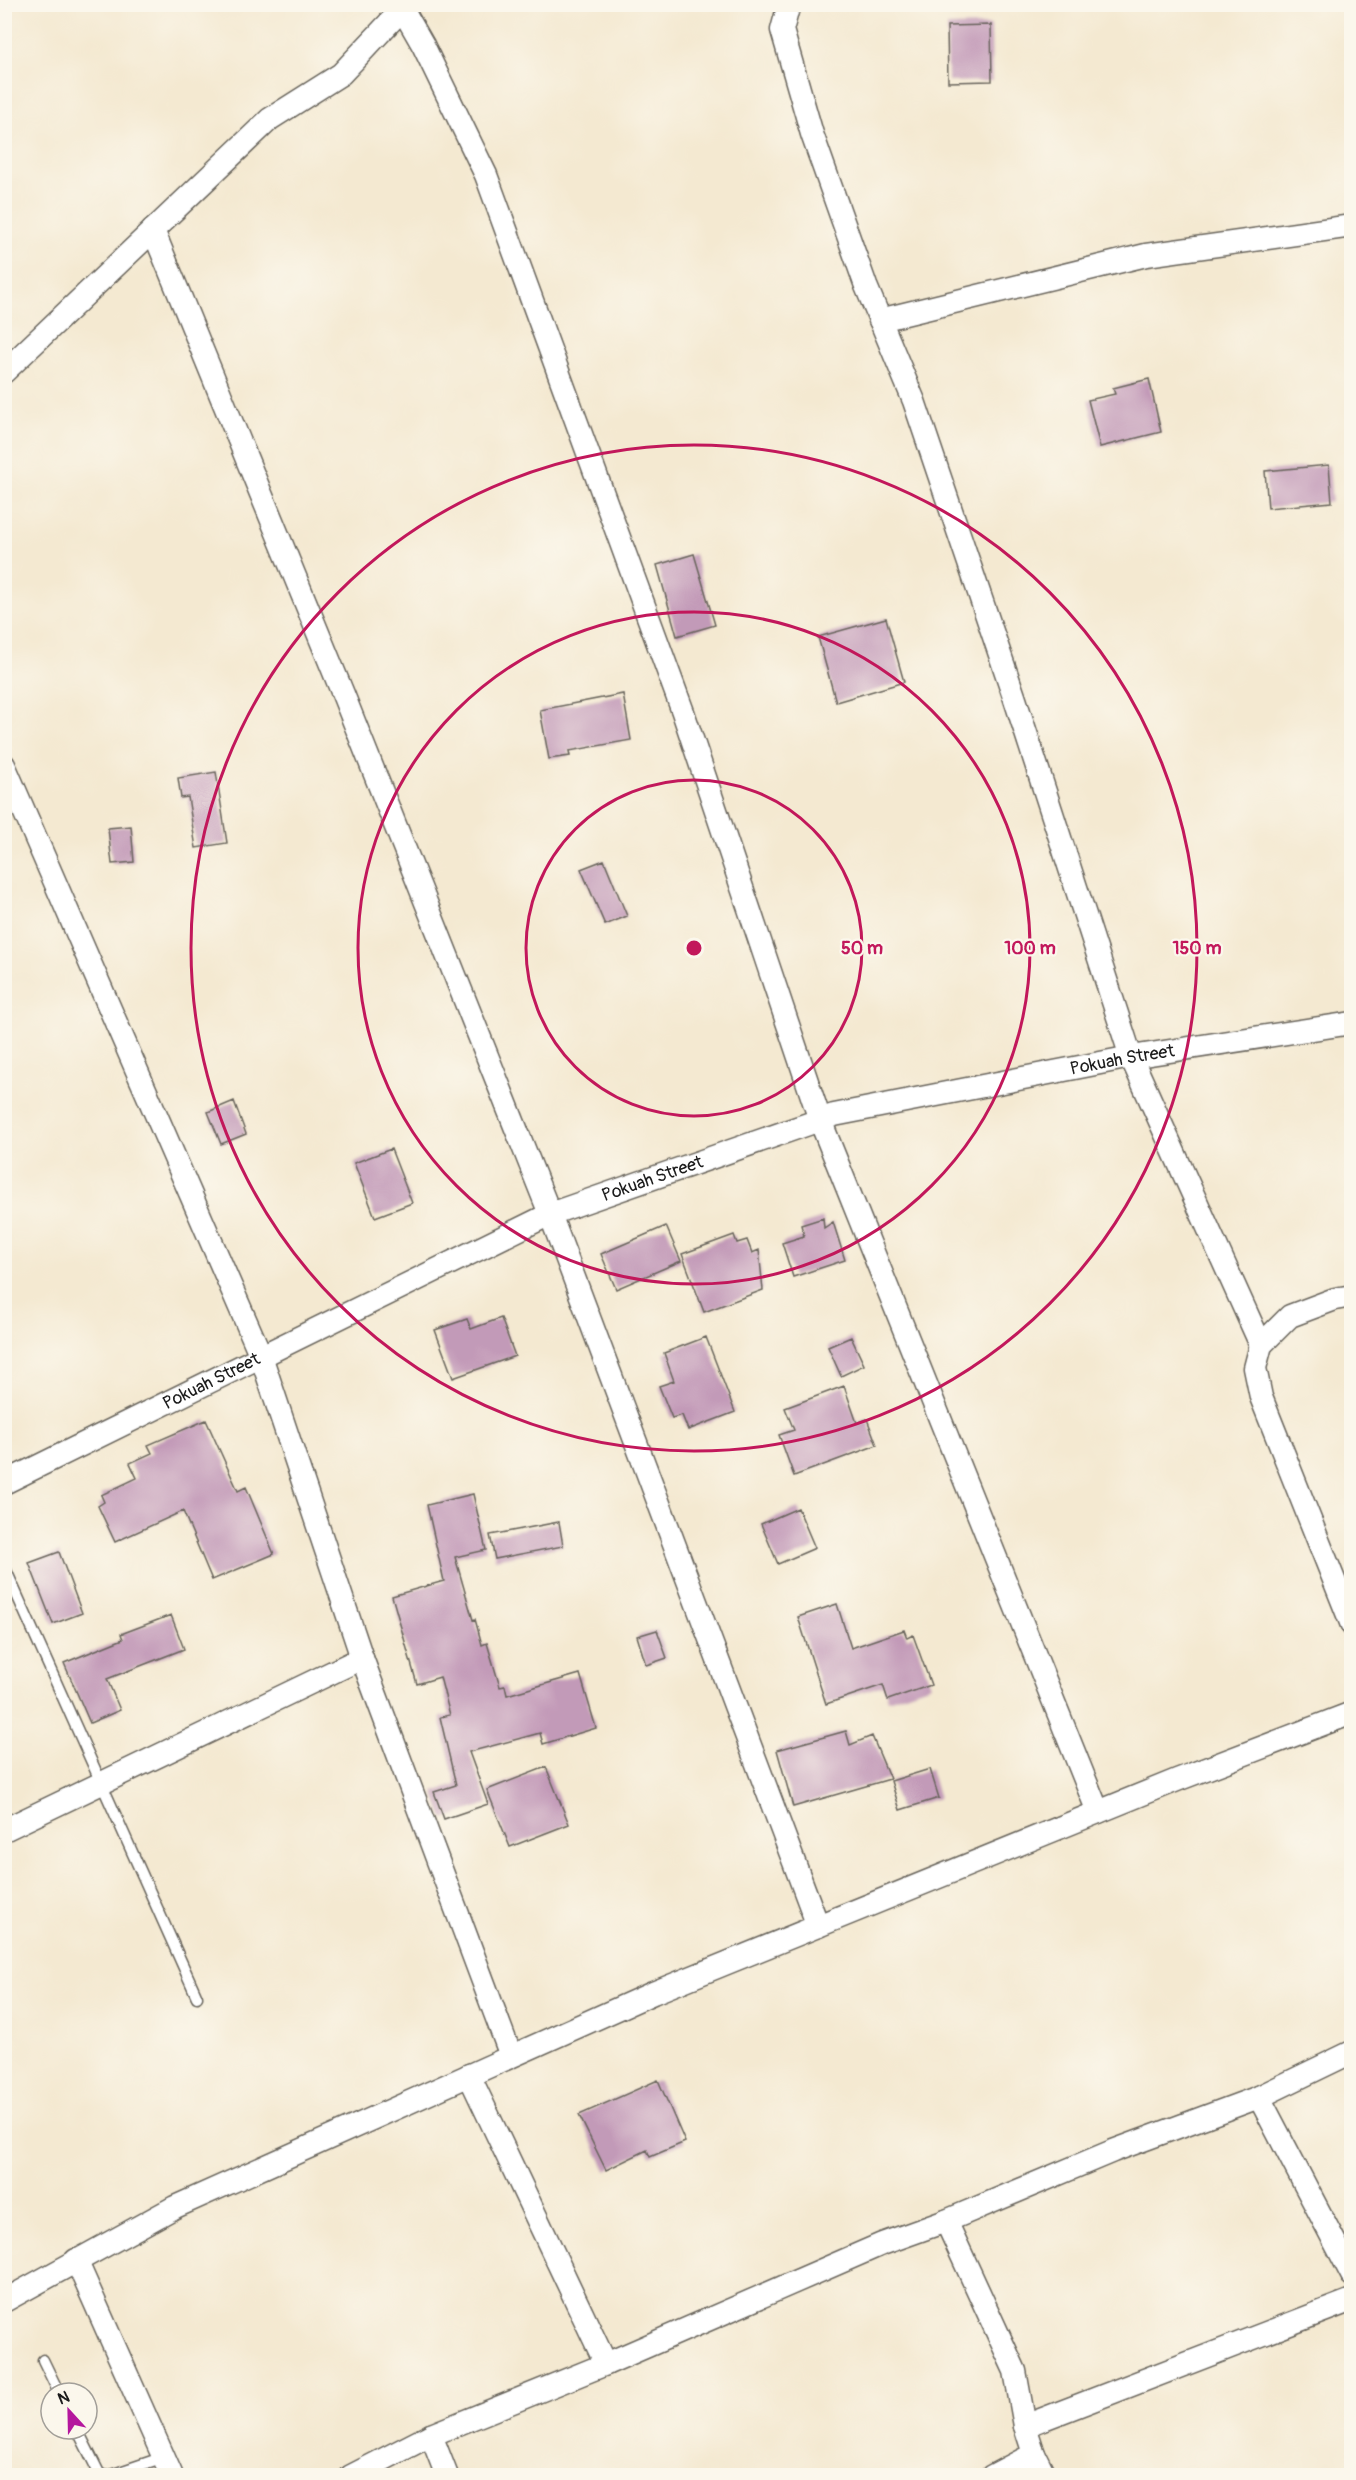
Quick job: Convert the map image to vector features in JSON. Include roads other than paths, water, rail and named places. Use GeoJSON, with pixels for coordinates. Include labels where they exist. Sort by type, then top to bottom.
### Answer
{"type":"FeatureCollection","features":[{"type":"Feature","properties":{"kind":"street"},"geometry":{"type":"LineString","coordinates":[[791,4],[782,30],[812,134],[880,320],[914,401],[1010,685],[1131,1057],[1261,1345]]}},
{"type":"Feature","properties":{"kind":"street"},"geometry":{"type":"LineString","coordinates":[[4,372],[270,119],[341,74],[405,7],[490,186],[683,712],[820,1120],[1098,1812]]}},
{"type":"Feature","properties":{"kind":"street"},"geometry":{"type":"LineString","coordinates":[[880,320],[1146,255],[1352,226]]}},
{"type":"Feature","properties":{"kind":"street"},"geometry":{"type":"LineString","coordinates":[[153,230],[343,694],[550,1214],[818,1926]]}},
{"type":"Feature","properties":{"kind":"street"},"geometry":{"type":"LineString","coordinates":[[4,765],[261,1356],[362,1658],[511,2056]]}},
{"type":"Feature","properties":{"kind":"street","name":"Pokuah Street"},"geometry":{"type":"LineString","coordinates":[[4,1484],[550,1214],[834,1115],[1131,1057],[1352,1023]]}},
{"type":"Feature","properties":{"kind":"street"},"geometry":{"type":"LineString","coordinates":[[1352,1296],[1335,1299],[1290,1316],[1261,1345],[1255,1368],[1262,1397],[1352,1625]]}},
{"type":"Feature","properties":{"kind":"street"},"geometry":{"type":"LineString","coordinates":[[4,1830],[362,1658]]}},
{"type":"Feature","properties":{"kind":"street"},"geometry":{"type":"LineString","coordinates":[[4,2301],[175,2206],[653,1993],[1098,1812],[1352,1713]]}},
{"type":"Feature","properties":{"kind":"street"},"geometry":{"type":"LineString","coordinates":[[351,2475],[431,2435],[606,2364],[882,2244],[946,2222],[1113,2151],[1259,2097],[1352,2052]]}},
{"type":"Feature","properties":{"kind":"street"},"geometry":{"type":"LineString","coordinates":[[470,2075],[606,2364]]}},
{"type":"Feature","properties":{"kind":"street"},"geometry":{"type":"LineString","coordinates":[[1259,2097],[1352,2275]]}},
{"type":"Feature","properties":{"kind":"street"},"geometry":{"type":"LineString","coordinates":[[946,2222],[1015,2371],[1025,2426],[1034,2454],[1045,2475]]}},
{"type":"Feature","properties":{"kind":"street"},"geometry":{"type":"LineString","coordinates":[[76,2260],[168,2466]]}},
{"type":"Feature","properties":{"kind":"street"},"geometry":{"type":"LineString","coordinates":[[1025,2426],[1352,2300]]}},
{"type":"Feature","properties":{"kind":"street"},"geometry":{"type":"LineString","coordinates":[[431,2435],[447,2475]]}},
{"type":"Feature","properties":{"kind":"street"},"geometry":{"type":"LineString","coordinates":[[992,2475],[1034,2454]]}},
{"type":"Feature","properties":{"kind":"lane"},"geometry":{"type":"LineString","coordinates":[[4,1566],[198,1997]]}},
{"type":"Feature","properties":{"kind":"lane"},"geometry":{"type":"LineString","coordinates":[[43,2360],[54,2381]]}},
{"type":"Feature","properties":{"kind":"lane"},"geometry":{"type":"LineString","coordinates":[[84,2441],[99,2473],[106,2475],[168,2466]]}}]}
